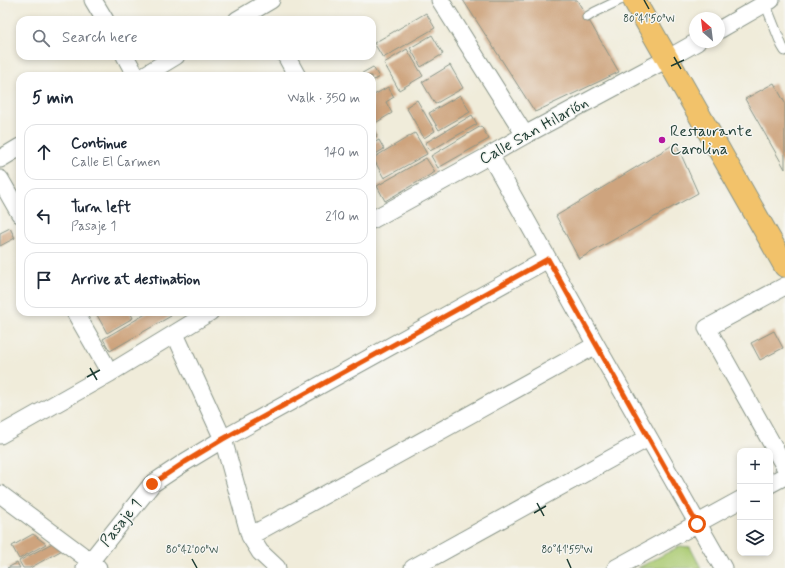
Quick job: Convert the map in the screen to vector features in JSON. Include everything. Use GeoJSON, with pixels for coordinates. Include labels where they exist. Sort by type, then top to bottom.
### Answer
{"type":"FeatureCollection","features":[{"type":"Feature","properties":{"kind":"highway"},"geometry":{"type":"LineString","coordinates":[[634,0],[785,266]]}},
{"type":"Feature","properties":{"kind":"street"},"geometry":{"type":"LineString","coordinates":[[93,0],[103,16]]}},
{"type":"Feature","properties":{"kind":"street"},"geometry":{"type":"LineString","coordinates":[[440,0],[525,135]]}},
{"type":"Feature","properties":{"kind":"street"},"geometry":{"type":"LineString","coordinates":[[725,27],[768,2]]}},
{"type":"Feature","properties":{"kind":"street"},"geometry":{"type":"LineString","coordinates":[[245,16],[262,7]]}},
{"type":"Feature","properties":{"kind":"street","name":"Calle San Hilarión"},"geometry":{"type":"LineString","coordinates":[[376,215],[490,155],[689,47]]}},
{"type":"Feature","properties":{"kind":"street"},"geometry":{"type":"LineString","coordinates":[[127,60],[134,72]]}},
{"type":"Feature","properties":{"kind":"street"},"geometry":{"type":"LineString","coordinates":[[149,72],[169,60]]}},
{"type":"Feature","properties":{"kind":"street"},"geometry":{"type":"LineString","coordinates":[[288,60],[295,72]]}},
{"type":"Feature","properties":{"kind":"street"},"geometry":{"type":"LineString","coordinates":[[0,159],[16,149]]}},
{"type":"Feature","properties":{"kind":"street"},"geometry":{"type":"LineString","coordinates":[[490,155],[648,438],[723,568]]}},
{"type":"Feature","properties":{"kind":"street"},"geometry":{"type":"LineString","coordinates":[[0,179],[16,207]]}},
{"type":"Feature","properties":{"kind":"street","name":"Pasaje 1"},"geometry":{"type":"LineString","coordinates":[[91,566],[152,484],[223,439],[548,259]]}},
{"type":"Feature","properties":{"kind":"street"},"geometry":{"type":"LineString","coordinates":[[785,286],[706,328],[785,467]]}},
{"type":"Feature","properties":{"kind":"street"},"geometry":{"type":"LineString","coordinates":[[77,316],[110,374]]}},
{"type":"Feature","properties":{"kind":"street"},"geometry":{"type":"LineString","coordinates":[[0,435],[110,374],[204,316]]}},
{"type":"Feature","properties":{"kind":"street"},"geometry":{"type":"LineString","coordinates":[[175,334],[223,439],[250,536],[260,552],[277,568]]}},
{"type":"Feature","properties":{"kind":"street"},"geometry":{"type":"LineString","coordinates":[[250,536],[596,345]]}},
{"type":"Feature","properties":{"kind":"street"},"geometry":{"type":"LineString","coordinates":[[413,568],[648,438]]}},
{"type":"Feature","properties":{"kind":"street"},"geometry":{"type":"LineString","coordinates":[[773,482],[785,476]]}},
{"type":"Feature","properties":{"kind":"street"},"geometry":{"type":"LineString","coordinates":[[0,494],[91,566]]}},
{"type":"Feature","properties":{"kind":"street"},"geometry":{"type":"LineString","coordinates":[[616,568],[737,502]]}},
{"type":"Feature","properties":{"kind":"lane"},"geometry":{"type":"LineString","coordinates":[[587,17],[620,0]]}},
{"type":"Feature","properties":{"kind":"lane"},"geometry":{"type":"LineString","coordinates":[[768,2],[785,52]]}},
{"type":"Feature","properties":{"kind":"green space"},"geometry":{"type":"Polygon","coordinates":[[[680,546],[690,547],[701,568],[638,568],[680,546]]]}},
{"type":"Feature","properties":{"kind":"building"},"geometry":{"type":"Polygon","coordinates":[[[463,0],[577,0],[619,72],[535,112],[463,0]]]}},
{"type":"Feature","properties":{"kind":"building"},"geometry":{"type":"Polygon","coordinates":[[[426,13],[435,28],[383,58],[376,46],[376,42],[426,13]]]}},
{"type":"Feature","properties":{"kind":"building"},"geometry":{"type":"Polygon","coordinates":[[[432,35],[443,54],[421,67],[410,48],[432,35]]]}},
{"type":"Feature","properties":{"kind":"building"},"geometry":{"type":"Polygon","coordinates":[[[407,49],[423,76],[399,90],[384,63],[407,49]]]}},
{"type":"Feature","properties":{"kind":"building"},"geometry":{"type":"Polygon","coordinates":[[[450,65],[463,88],[435,104],[422,82],[450,65]]]}},
{"type":"Feature","properties":{"kind":"building"},"geometry":{"type":"Polygon","coordinates":[[[373,67],[376,72],[364,72],[373,67]]]}},
{"type":"Feature","properties":{"kind":"building"},"geometry":{"type":"Polygon","coordinates":[[[376,72],[379,77],[376,79],[376,72]]]}},
{"type":"Feature","properties":{"kind":"building"},"geometry":{"type":"Polygon","coordinates":[[[774,83],[785,103],[785,169],[745,99],[774,83]]]}},
{"type":"Feature","properties":{"kind":"building"},"geometry":{"type":"Polygon","coordinates":[[[388,87],[394,97],[386,102],[392,113],[376,123],[376,94],[388,87]]]}},
{"type":"Feature","properties":{"kind":"building"},"geometry":{"type":"Polygon","coordinates":[[[460,95],[470,112],[439,130],[429,113],[460,95]]]}},
{"type":"Feature","properties":{"kind":"building"},"geometry":{"type":"Polygon","coordinates":[[[417,100],[435,131],[424,138],[406,107],[417,100]]]}},
{"type":"Feature","properties":{"kind":"building"},"geometry":{"type":"Polygon","coordinates":[[[472,115],[477,124],[430,151],[425,143],[472,115]]]}},
{"type":"Feature","properties":{"kind":"building"},"geometry":{"type":"Polygon","coordinates":[[[481,126],[489,139],[438,168],[431,156],[481,126]]]}},
{"type":"Feature","properties":{"kind":"building"},"geometry":{"type":"Polygon","coordinates":[[[415,133],[427,154],[384,178],[376,163],[376,156],[415,133]]]}},
{"type":"Feature","properties":{"kind":"building"},"geometry":{"type":"Polygon","coordinates":[[[379,140],[384,149],[376,154],[376,142],[379,140]]]}},
{"type":"Feature","properties":{"kind":"building"},"geometry":{"type":"Polygon","coordinates":[[[676,143],[698,193],[579,259],[556,216],[676,143]]]}},
{"type":"Feature","properties":{"kind":"building"},"geometry":{"type":"Polygon","coordinates":[[[426,158],[435,172],[385,201],[377,186],[426,158]]]}},
{"type":"Feature","properties":{"kind":"building"},"geometry":{"type":"Polygon","coordinates":[[[10,228],[15,238],[0,246],[0,233],[10,228]]]}},
{"type":"Feature","properties":{"kind":"building"},"geometry":{"type":"Polygon","coordinates":[[[98,316],[132,316],[133,318],[107,333],[98,316]]]}},
{"type":"Feature","properties":{"kind":"building"},"geometry":{"type":"Polygon","coordinates":[[[142,316],[171,316],[110,351],[103,339],[142,316]]]}},
{"type":"Feature","properties":{"kind":"building"},"geometry":{"type":"Polygon","coordinates":[[[774,331],[783,348],[760,360],[751,343],[774,331]]]}},
{"type":"Feature","properties":{"kind":"building"},"geometry":{"type":"Polygon","coordinates":[[[33,534],[46,544],[19,559],[12,546],[33,534]]]}},
{"type":"Feature","properties":{"kind":"building"},"geometry":{"type":"Polygon","coordinates":[[[56,541],[64,549],[30,568],[23,568],[19,561],[56,541]]]}},
{"type":"Feature","properties":{"kind":"building"},"geometry":{"type":"Polygon","coordinates":[[[17,563],[20,568],[7,568],[17,563]]]}},
{"type":"Feature","properties":{"kind":"place","name":"Restaurante Carolina"},"geometry":{"type":"Point","coordinates":[662,140]}},
{"type":"Feature","properties":{"kind":"route"},"geometry":{"type":"LineString","coordinates":[[152,484],[223,439],[548,259],[697,524]]}}]}
